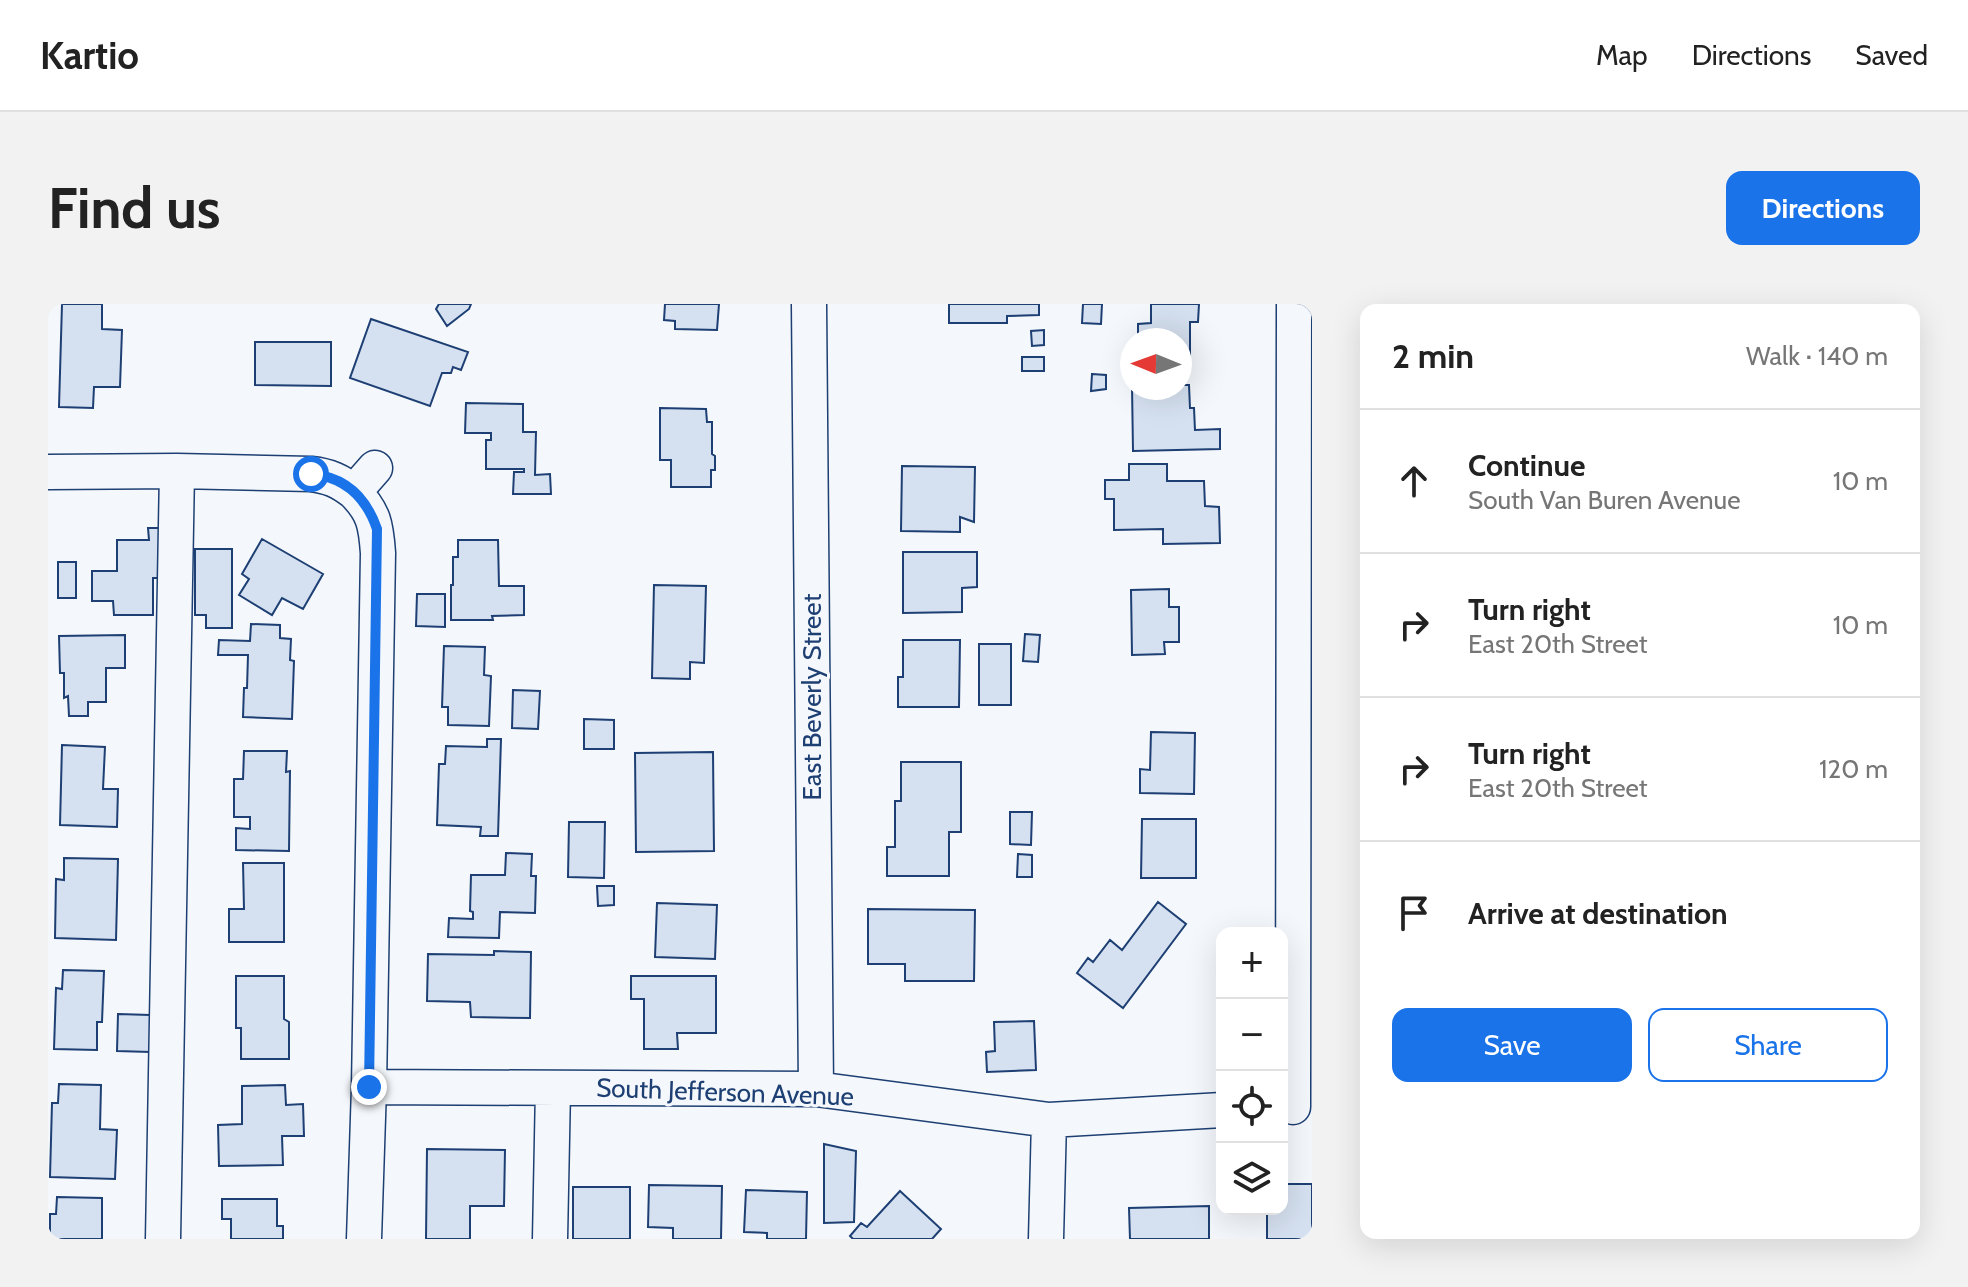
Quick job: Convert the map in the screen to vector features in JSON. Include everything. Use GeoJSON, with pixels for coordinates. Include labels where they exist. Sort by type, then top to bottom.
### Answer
{"type":"FeatureCollection","features":[{"type":"Feature","properties":{"kind":"street","name":"East Beverly Street"},"geometry":{"type":"LineString","coordinates":[[809,304],[816,1089]]}},
{"type":"Feature","properties":{"kind":"street"},"geometry":{"type":"LineString","coordinates":[[1294,304],[1296,1107]]}},
{"type":"Feature","properties":{"kind":"street"},"geometry":{"type":"LineString","coordinates":[[48,472],[177,471],[327,476],[343,483],[364,480],[364,503],[377,529],[378,553],[364,1239]]}},
{"type":"Feature","properties":{"kind":"street"},"geometry":{"type":"LineString","coordinates":[[163,1239],[177,471]]}},
{"type":"Feature","properties":{"kind":"street","name":"South Jefferson Avenue"},"geometry":{"type":"LineString","coordinates":[[369,1087],[816,1089],[1049,1120],[1216,1110]]}},
{"type":"Feature","properties":{"kind":"street"},"geometry":{"type":"LineString","coordinates":[[550,1239],[553,1088]]}},
{"type":"Feature","properties":{"kind":"street"},"geometry":{"type":"LineString","coordinates":[[1046,1239],[1049,1120]]}},
{"type":"Feature","properties":{"kind":"building"},"geometry":{"type":"Polygon","coordinates":[[[62,304],[102,304],[102,329],[122,330],[120,387],[94,387],[93,408],[59,407],[62,304]]]}},
{"type":"Feature","properties":{"kind":"building"},"geometry":{"type":"Polygon","coordinates":[[[439,304],[471,304],[447,326],[436,309],[439,304]]]}},
{"type":"Feature","properties":{"kind":"building"},"geometry":{"type":"Polygon","coordinates":[[[665,304],[719,304],[717,330],[675,329],[675,321],[664,320],[665,304]]]}},
{"type":"Feature","properties":{"kind":"building"},"geometry":{"type":"Polygon","coordinates":[[[949,304],[1039,304],[1039,315],[1007,316],[1007,323],[949,323],[949,304]]]}},
{"type":"Feature","properties":{"kind":"building"},"geometry":{"type":"Polygon","coordinates":[[[1083,304],[1102,304],[1101,324],[1082,323],[1083,304]]]}},
{"type":"Feature","properties":{"kind":"building"},"geometry":{"type":"Polygon","coordinates":[[[1151,304],[1199,304],[1198,322],[1190,322],[1190,328],[1138,328],[1138,324],[1151,323],[1151,304]]]}},
{"type":"Feature","properties":{"kind":"building"},"geometry":{"type":"Polygon","coordinates":[[[371,319],[468,352],[461,370],[453,367],[451,373],[442,373],[430,406],[350,378],[371,319]]]}},
{"type":"Feature","properties":{"kind":"building"},"geometry":{"type":"Polygon","coordinates":[[[1044,330],[1044,345],[1032,346],[1031,331],[1044,330]]]}},
{"type":"Feature","properties":{"kind":"building"},"geometry":{"type":"Polygon","coordinates":[[[255,342],[331,342],[331,386],[255,385],[255,342]]]}},
{"type":"Feature","properties":{"kind":"building"},"geometry":{"type":"Polygon","coordinates":[[[1022,357],[1044,357],[1044,371],[1022,371],[1022,357]]]}},
{"type":"Feature","properties":{"kind":"building"},"geometry":{"type":"Polygon","coordinates":[[[1092,374],[1106,375],[1106,389],[1091,391],[1092,374]]]}},
{"type":"Feature","properties":{"kind":"building"},"geometry":{"type":"Polygon","coordinates":[[[1132,400],[1190,400],[1190,408],[1194,408],[1195,430],[1220,429],[1220,449],[1133,451],[1132,400]]]}},
{"type":"Feature","properties":{"kind":"building"},"geometry":{"type":"Polygon","coordinates":[[[466,403],[523,404],[523,432],[536,432],[535,475],[550,474],[551,494],[513,494],[514,472],[524,472],[524,469],[486,469],[486,440],[491,440],[491,433],[465,433],[466,403]]]}},
{"type":"Feature","properties":{"kind":"building"},"geometry":{"type":"Polygon","coordinates":[[[660,408],[706,409],[707,422],[712,422],[712,454],[715,456],[711,487],[671,487],[671,460],[660,460],[660,408]]]}},
{"type":"Feature","properties":{"kind":"building"},"geometry":{"type":"Polygon","coordinates":[[[1129,464],[1167,464],[1167,481],[1204,481],[1205,506],[1219,507],[1220,543],[1163,544],[1163,529],[1114,530],[1114,499],[1105,499],[1105,480],[1129,480],[1129,464]]]}},
{"type":"Feature","properties":{"kind":"building"},"geometry":{"type":"Polygon","coordinates":[[[902,466],[975,467],[974,522],[960,517],[960,532],[901,531],[902,466]]]}},
{"type":"Feature","properties":{"kind":"building"},"geometry":{"type":"Polygon","coordinates":[[[148,528],[168,528],[168,555],[158,555],[158,578],[153,578],[153,615],[114,615],[113,601],[92,601],[92,571],[117,571],[117,540],[149,540],[148,528]]]}},
{"type":"Feature","properties":{"kind":"building"},"geometry":{"type":"Polygon","coordinates":[[[262,539],[323,574],[303,609],[282,598],[272,615],[239,595],[249,579],[242,574],[262,539]]]}},
{"type":"Feature","properties":{"kind":"building"},"geometry":{"type":"Polygon","coordinates":[[[458,540],[498,540],[499,586],[524,586],[524,615],[492,616],[493,620],[451,620],[453,557],[458,557],[458,540]]]}},
{"type":"Feature","properties":{"kind":"building"},"geometry":{"type":"Polygon","coordinates":[[[195,549],[232,549],[232,628],[206,628],[206,615],[195,615],[195,549]]]}},
{"type":"Feature","properties":{"kind":"building"},"geometry":{"type":"Polygon","coordinates":[[[903,552],[977,552],[977,587],[962,588],[962,612],[903,613],[903,552]]]}},
{"type":"Feature","properties":{"kind":"building"},"geometry":{"type":"Polygon","coordinates":[[[58,562],[76,562],[76,598],[58,598],[58,562]]]}},
{"type":"Feature","properties":{"kind":"building"},"geometry":{"type":"Polygon","coordinates":[[[654,585],[706,586],[704,663],[690,662],[690,679],[652,678],[654,585]]]}},
{"type":"Feature","properties":{"kind":"building"},"geometry":{"type":"Polygon","coordinates":[[[1169,589],[1169,607],[1179,607],[1179,642],[1164,642],[1165,654],[1132,655],[1131,590],[1169,589]]]}},
{"type":"Feature","properties":{"kind":"building"},"geometry":{"type":"Polygon","coordinates":[[[417,594],[445,594],[445,627],[416,626],[417,594]]]}},
{"type":"Feature","properties":{"kind":"building"},"geometry":{"type":"Polygon","coordinates":[[[251,624],[280,625],[280,638],[291,639],[290,660],[294,661],[292,719],[243,717],[248,655],[218,655],[219,640],[250,641],[251,624]]]}},
{"type":"Feature","properties":{"kind":"building"},"geometry":{"type":"Polygon","coordinates":[[[1025,634],[1040,635],[1038,662],[1023,661],[1025,634]]]}},
{"type":"Feature","properties":{"kind":"building"},"geometry":{"type":"Polygon","coordinates":[[[125,635],[125,668],[106,668],[106,702],[88,702],[88,716],[69,716],[68,696],[64,698],[64,673],[60,673],[59,636],[125,635]]]}},
{"type":"Feature","properties":{"kind":"building"},"geometry":{"type":"Polygon","coordinates":[[[903,640],[960,640],[959,707],[898,707],[898,677],[903,677],[903,640]]]}},
{"type":"Feature","properties":{"kind":"building"},"geometry":{"type":"Polygon","coordinates":[[[979,644],[1011,644],[1011,705],[979,705],[979,644]]]}},
{"type":"Feature","properties":{"kind":"building"},"geometry":{"type":"Polygon","coordinates":[[[444,646],[485,647],[484,675],[491,676],[489,726],[448,725],[448,707],[442,707],[444,646]]]}},
{"type":"Feature","properties":{"kind":"building"},"geometry":{"type":"Polygon","coordinates":[[[513,690],[540,691],[538,729],[512,728],[513,690]]]}},
{"type":"Feature","properties":{"kind":"building"},"geometry":{"type":"Polygon","coordinates":[[[584,719],[614,720],[614,749],[584,749],[584,719]]]}},
{"type":"Feature","properties":{"kind":"building"},"geometry":{"type":"Polygon","coordinates":[[[1151,732],[1195,733],[1194,794],[1140,793],[1140,769],[1150,770],[1151,732]]]}},
{"type":"Feature","properties":{"kind":"building"},"geometry":{"type":"Polygon","coordinates":[[[487,739],[501,739],[498,836],[480,836],[481,827],[437,825],[439,764],[445,764],[446,746],[487,747],[487,739]]]}},
{"type":"Feature","properties":{"kind":"building"},"geometry":{"type":"Polygon","coordinates":[[[62,745],[105,747],[103,789],[118,789],[117,827],[60,825],[62,745]]]}},
{"type":"Feature","properties":{"kind":"building"},"geometry":{"type":"Polygon","coordinates":[[[244,751],[287,751],[286,772],[290,771],[289,851],[236,850],[236,828],[250,829],[250,817],[234,817],[234,779],[243,779],[244,751]]]}},
{"type":"Feature","properties":{"kind":"building"},"geometry":{"type":"Polygon","coordinates":[[[713,752],[714,851],[636,852],[635,753],[713,752]]]}},
{"type":"Feature","properties":{"kind":"building"},"geometry":{"type":"Polygon","coordinates":[[[901,762],[961,762],[961,832],[949,832],[949,876],[887,876],[887,847],[895,847],[895,801],[901,801],[901,762]]]}},
{"type":"Feature","properties":{"kind":"building"},"geometry":{"type":"Polygon","coordinates":[[[1010,812],[1032,812],[1031,845],[1010,844],[1010,812]]]}},
{"type":"Feature","properties":{"kind":"building"},"geometry":{"type":"Polygon","coordinates":[[[1142,819],[1196,819],[1196,878],[1141,878],[1142,819]]]}},
{"type":"Feature","properties":{"kind":"building"},"geometry":{"type":"Polygon","coordinates":[[[569,822],[605,822],[604,878],[568,877],[569,822]]]}},
{"type":"Feature","properties":{"kind":"building"},"geometry":{"type":"Polygon","coordinates":[[[506,853],[532,854],[531,876],[536,876],[535,913],[500,912],[499,938],[448,937],[449,918],[473,919],[473,912],[470,911],[471,875],[505,875],[506,853]]]}},
{"type":"Feature","properties":{"kind":"building"},"geometry":{"type":"Polygon","coordinates":[[[1018,854],[1032,855],[1032,877],[1017,877],[1018,854]]]}},
{"type":"Feature","properties":{"kind":"building"},"geometry":{"type":"Polygon","coordinates":[[[64,858],[118,859],[116,940],[55,938],[56,879],[64,880],[64,858]]]}},
{"type":"Feature","properties":{"kind":"building"},"geometry":{"type":"Polygon","coordinates":[[[243,863],[284,863],[284,942],[229,942],[229,909],[244,909],[243,863]]]}},
{"type":"Feature","properties":{"kind":"building"},"geometry":{"type":"Polygon","coordinates":[[[597,886],[614,886],[614,905],[598,906],[597,886]]]}},
{"type":"Feature","properties":{"kind":"building"},"geometry":{"type":"Polygon","coordinates":[[[1158,902],[1186,924],[1123,1008],[1077,973],[1088,958],[1093,962],[1110,940],[1122,950],[1158,902]]]}},
{"type":"Feature","properties":{"kind":"building"},"geometry":{"type":"Polygon","coordinates":[[[657,903],[717,905],[715,959],[655,957],[657,903]]]}},
{"type":"Feature","properties":{"kind":"building"},"geometry":{"type":"Polygon","coordinates":[[[868,909],[975,910],[974,981],[905,981],[905,964],[868,964],[868,909]]]}},
{"type":"Feature","properties":{"kind":"building"},"geometry":{"type":"Polygon","coordinates":[[[494,951],[531,952],[530,1018],[471,1017],[470,1002],[427,1001],[428,954],[494,955],[494,951]]]}},
{"type":"Feature","properties":{"kind":"building"},"geometry":{"type":"Polygon","coordinates":[[[63,970],[104,971],[102,1022],[97,1022],[97,1050],[54,1049],[56,988],[62,989],[63,970]]]}},
{"type":"Feature","properties":{"kind":"building"},"geometry":{"type":"Polygon","coordinates":[[[236,976],[284,976],[284,1019],[289,1022],[289,1059],[241,1059],[241,1028],[236,1028],[236,976]]]}},
{"type":"Feature","properties":{"kind":"building"},"geometry":{"type":"Polygon","coordinates":[[[631,976],[716,976],[716,1033],[677,1033],[678,1049],[644,1049],[644,999],[631,999],[631,976]]]}},
{"type":"Feature","properties":{"kind":"building"},"geometry":{"type":"Polygon","coordinates":[[[118,1014],[150,1015],[150,1052],[117,1051],[118,1014]]]}},
{"type":"Feature","properties":{"kind":"building"},"geometry":{"type":"Polygon","coordinates":[[[1034,1021],[1036,1070],[987,1072],[986,1052],[995,1051],[994,1022],[1034,1021]]]}},
{"type":"Feature","properties":{"kind":"building"},"geometry":{"type":"Polygon","coordinates":[[[59,1084],[101,1085],[100,1129],[117,1130],[115,1179],[50,1177],[52,1103],[58,1103],[59,1084]]]}},
{"type":"Feature","properties":{"kind":"building"},"geometry":{"type":"Polygon","coordinates":[[[285,1085],[286,1105],[303,1104],[304,1136],[282,1136],[283,1165],[219,1166],[218,1125],[242,1124],[242,1086],[285,1085]]]}},
{"type":"Feature","properties":{"kind":"building"},"geometry":{"type":"Polygon","coordinates":[[[824,1144],[856,1151],[854,1222],[824,1223],[824,1144]]]}},
{"type":"Feature","properties":{"kind":"building"},"geometry":{"type":"Polygon","coordinates":[[[427,1149],[505,1150],[504,1206],[470,1206],[470,1239],[426,1239],[427,1149]]]}},
{"type":"Feature","properties":{"kind":"building"},"geometry":{"type":"Polygon","coordinates":[[[1288,1184],[1312,1184],[1312,1239],[1267,1239],[1267,1215],[1288,1215],[1288,1184]]]}},
{"type":"Feature","properties":{"kind":"building"},"geometry":{"type":"Polygon","coordinates":[[[649,1185],[722,1186],[721,1239],[673,1239],[673,1228],[648,1227],[649,1185]]]}},
{"type":"Feature","properties":{"kind":"building"},"geometry":{"type":"Polygon","coordinates":[[[573,1187],[630,1187],[630,1239],[573,1239],[573,1187]]]}},
{"type":"Feature","properties":{"kind":"building"},"geometry":{"type":"Polygon","coordinates":[[[746,1190],[807,1192],[806,1239],[767,1239],[767,1233],[744,1232],[746,1190]]]}},
{"type":"Feature","properties":{"kind":"building"},"geometry":{"type":"Polygon","coordinates":[[[900,1191],[941,1229],[932,1239],[853,1239],[850,1236],[861,1223],[867,1227],[900,1191]]]}},
{"type":"Feature","properties":{"kind":"building"},"geometry":{"type":"Polygon","coordinates":[[[57,1197],[102,1198],[102,1239],[50,1239],[50,1214],[56,1214],[57,1197]]]}},
{"type":"Feature","properties":{"kind":"building"},"geometry":{"type":"Polygon","coordinates":[[[222,1199],[277,1199],[277,1226],[283,1226],[283,1239],[231,1239],[231,1219],[222,1219],[222,1199]]]}},
{"type":"Feature","properties":{"kind":"building"},"geometry":{"type":"Polygon","coordinates":[[[1209,1206],[1209,1239],[1130,1239],[1129,1208],[1209,1206]]]}},
{"type":"Feature","properties":{"kind":"route"},"geometry":{"type":"LineString","coordinates":[[311,474],[327,476],[354,492],[364,503],[377,529],[369,1087]]}}]}
